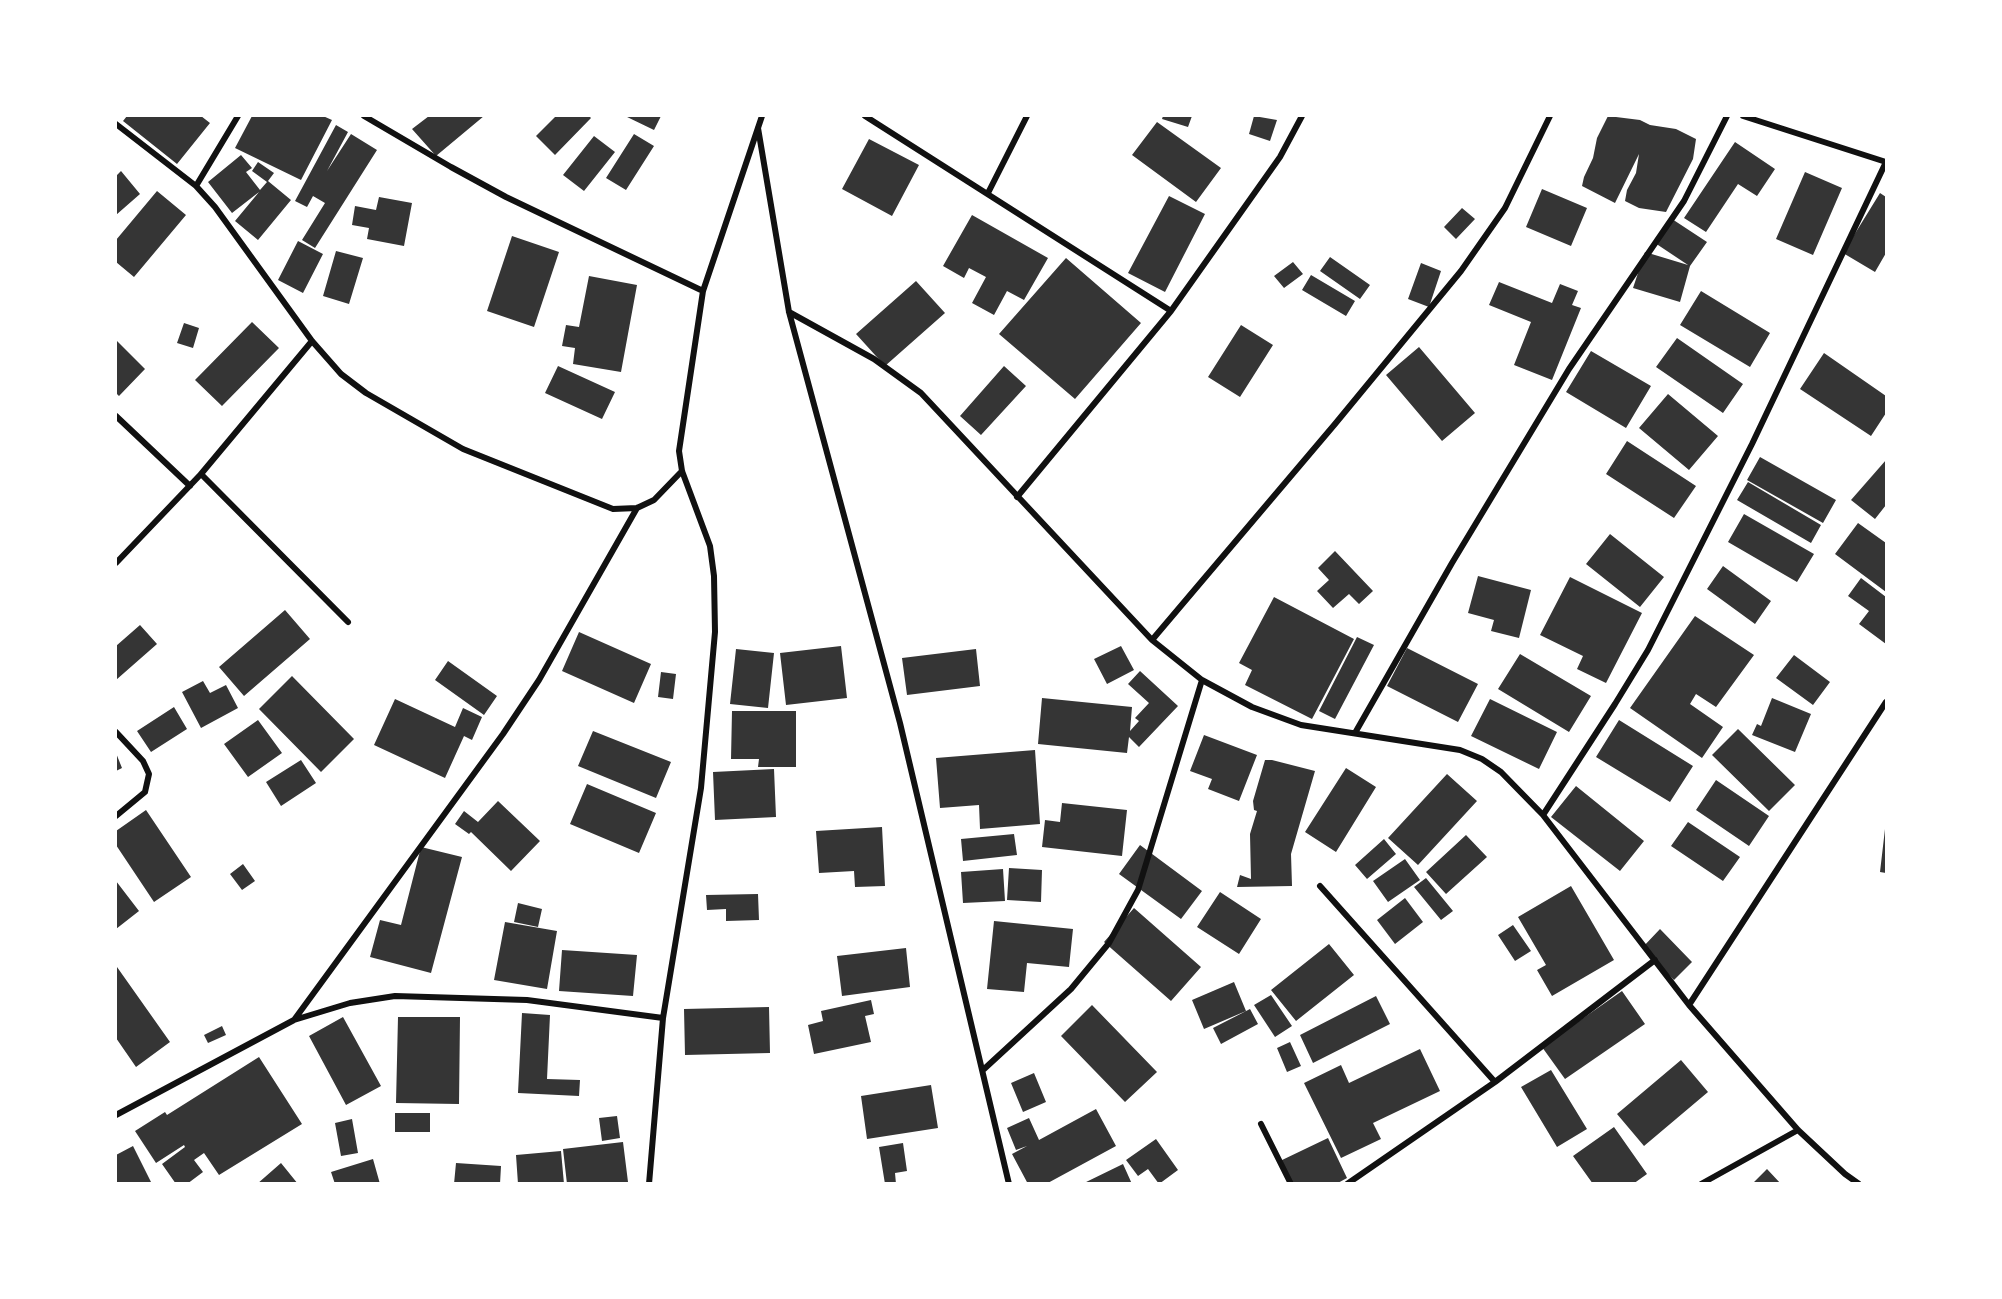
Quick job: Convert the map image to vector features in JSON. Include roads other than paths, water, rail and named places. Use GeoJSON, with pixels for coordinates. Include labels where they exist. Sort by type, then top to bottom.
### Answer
{"type":"FeatureCollection","features":[{"type":"Feature","properties":{"kind":"street"},"geometry":{"type":"LineString","coordinates":[[196,186],[238,116]]}},
{"type":"Feature","properties":{"kind":"street"},"geometry":{"type":"LineString","coordinates":[[364,116],[451,168],[506,197],[703,291]]}},
{"type":"Feature","properties":{"kind":"street"},"geometry":{"type":"LineString","coordinates":[[649,1184],[663,1018],[701,788],[715,632],[714,576],[710,546],[682,471],[679,451],[703,291],[762,116]]}},
{"type":"Feature","properties":{"kind":"street"},"geometry":{"type":"LineString","coordinates":[[865,116],[1171,311]]}},
{"type":"Feature","properties":{"kind":"street"},"geometry":{"type":"LineString","coordinates":[[988,193],[1027,116]]}},
{"type":"Feature","properties":{"kind":"street"},"geometry":{"type":"LineString","coordinates":[[1017,497],[1171,311],[1280,157],[1302,116]]}},
{"type":"Feature","properties":{"kind":"street"},"geometry":{"type":"LineString","coordinates":[[1152,640],[1461,272],[1505,208],[1550,116]]}},
{"type":"Feature","properties":{"kind":"street"},"geometry":{"type":"LineString","coordinates":[[1355,733],[1452,563],[1569,369],[1684,201],[1727,116]]}},
{"type":"Feature","properties":{"kind":"street"},"geometry":{"type":"LineString","coordinates":[[1543,815],[1648,650],[1752,444],[1886,162],[1743,116]]}},
{"type":"Feature","properties":{"kind":"street"},"geometry":{"type":"LineString","coordinates":[[116,124],[196,186],[215,207],[312,341],[341,374],[366,393],[463,449],[613,509],[637,508],[654,500],[682,471]]}},
{"type":"Feature","properties":{"kind":"street"},"geometry":{"type":"LineString","coordinates":[[758,126],[789,312],[900,723],[983,1070],[1007,1183]]}},
{"type":"Feature","properties":{"kind":"street"},"geometry":{"type":"LineString","coordinates":[[789,312],[874,359],[921,393],[1152,640],[1202,680],[1252,707],[1301,725],[1460,750],[1482,759],[1501,772],[1543,815],[1689,1005],[1798,1130],[1859,1184]]}},
{"type":"Feature","properties":{"kind":"street"},"geometry":{"type":"LineString","coordinates":[[116,563],[201,474],[312,341]]}},
{"type":"Feature","properties":{"kind":"street"},"geometry":{"type":"LineString","coordinates":[[116,416],[190,486]]}},
{"type":"Feature","properties":{"kind":"street"},"geometry":{"type":"LineString","coordinates":[[201,474],[348,622]]}},
{"type":"Feature","properties":{"kind":"street"},"geometry":{"type":"LineString","coordinates":[[294,1020],[533,689],[637,508]]}},
{"type":"Feature","properties":{"kind":"street"},"geometry":{"type":"LineString","coordinates":[[983,1070],[1071,989],[1109,943],[1138,890],[1202,680]]}},
{"type":"Feature","properties":{"kind":"street"},"geometry":{"type":"LineString","coordinates":[[1689,1005],[1887,702]]}},
{"type":"Feature","properties":{"kind":"street"},"geometry":{"type":"LineString","coordinates":[[116,732],[143,761],[149,774],[145,792],[116,816]]}},
{"type":"Feature","properties":{"kind":"street"},"geometry":{"type":"LineString","coordinates":[[1320,886],[1496,1082]]}},
{"type":"Feature","properties":{"kind":"street"},"geometry":{"type":"LineString","coordinates":[[1347,1184],[1496,1082],[1655,960]]}},
{"type":"Feature","properties":{"kind":"street"},"geometry":{"type":"LineString","coordinates":[[116,1115],[294,1020],[350,1003],[395,996],[527,1000],[663,1018]]}},
{"type":"Feature","properties":{"kind":"street"},"geometry":{"type":"LineString","coordinates":[[1261,1124],[1291,1184]]}},
{"type":"Feature","properties":{"kind":"street"},"geometry":{"type":"LineString","coordinates":[[1701,1184],[1798,1130]]}}]}
